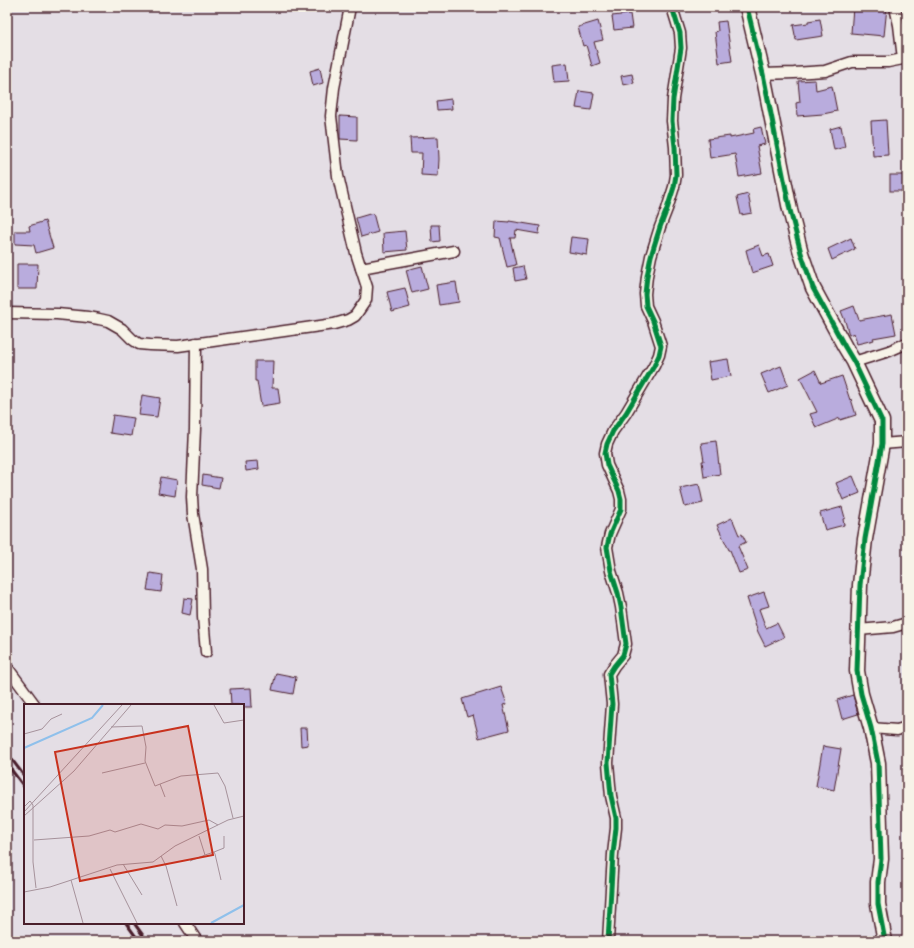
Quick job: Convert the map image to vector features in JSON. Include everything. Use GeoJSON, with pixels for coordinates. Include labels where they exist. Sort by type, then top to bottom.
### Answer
{"type":"FeatureCollection","features":[{"type":"Feature","properties":{"kind":"street"},"geometry":{"type":"LineString","coordinates":[[7,313],[57,314],[99,319],[108,321],[122,329],[139,344],[178,346],[334,324],[348,320],[355,316],[366,300],[367,287],[356,253],[338,176],[331,116],[334,88],[350,7]]}},
{"type":"Feature","properties":{"kind":"street"},"geometry":{"type":"LineString","coordinates":[[608,941],[616,828],[616,818],[611,796],[608,763],[612,704],[609,674],[623,655],[626,644],[621,607],[611,571],[607,547],[610,534],[621,509],[621,499],[607,465],[605,454],[607,444],[613,431],[654,366],[661,346],[653,321],[646,306],[645,294],[651,256],[667,209],[676,174],[672,121],[673,99],[681,48],[680,33],[672,7]]}},
{"type":"Feature","properties":{"kind":"street"},"geometry":{"type":"LineString","coordinates":[[747,7],[763,74],[790,210],[801,253],[813,288],[854,362],[882,420],[882,444],[865,539],[860,585],[857,671],[861,694],[871,728],[878,763],[881,859],[878,882],[878,904],[884,941]]}},
{"type":"Feature","properties":{"kind":"street"},"geometry":{"type":"LineString","coordinates":[[763,74],[825,71],[852,62],[888,62],[905,60],[899,24],[894,7]]}},
{"type":"Feature","properties":{"kind":"street"},"geometry":{"type":"LineString","coordinates":[[361,268],[454,251]]}},
{"type":"Feature","properties":{"kind":"street"},"geometry":{"type":"LineString","coordinates":[[196,343],[195,429],[192,497],[193,514],[202,569],[203,617],[206,652]]}},
{"type":"Feature","properties":{"kind":"street"},"geometry":{"type":"LineString","coordinates":[[854,362],[907,344]]}},
{"type":"Feature","properties":{"kind":"street"},"geometry":{"type":"LineString","coordinates":[[882,444],[907,442]]}},
{"type":"Feature","properties":{"kind":"street"},"geometry":{"type":"LineString","coordinates":[[858,630],[893,627],[907,623]]}},
{"type":"Feature","properties":{"kind":"street"},"geometry":{"type":"LineString","coordinates":[[7,667],[34,704]]}},
{"type":"Feature","properties":{"kind":"street"},"geometry":{"type":"LineString","coordinates":[[871,728],[897,730],[907,727]]}},
{"type":"Feature","properties":{"kind":"street"},"geometry":{"type":"LineString","coordinates":[[186,924],[197,941]]}},
{"type":"Feature","properties":{"kind":"building"},"geometry":{"type":"Polygon","coordinates":[[[853,7],[887,7],[884,36],[851,33],[853,7]]]}},
{"type":"Feature","properties":{"kind":"building"},"geometry":{"type":"Polygon","coordinates":[[[630,14],[632,28],[614,30],[612,16],[630,14]]]}},
{"type":"Feature","properties":{"kind":"building"},"geometry":{"type":"Polygon","coordinates":[[[820,19],[823,36],[796,40],[793,25],[808,23],[808,21],[820,19]]]}},
{"type":"Feature","properties":{"kind":"building"},"geometry":{"type":"Polygon","coordinates":[[[598,21],[603,40],[594,42],[600,63],[592,66],[586,45],[583,46],[578,27],[598,21]]]}},
{"type":"Feature","properties":{"kind":"building"},"geometry":{"type":"Polygon","coordinates":[[[726,21],[732,61],[719,63],[715,32],[718,31],[717,22],[726,21]]]}},
{"type":"Feature","properties":{"kind":"building"},"geometry":{"type":"Polygon","coordinates":[[[567,63],[569,81],[554,82],[552,65],[567,63]]]}},
{"type":"Feature","properties":{"kind":"building"},"geometry":{"type":"Polygon","coordinates":[[[320,68],[323,83],[313,86],[310,71],[320,68]]]}},
{"type":"Feature","properties":{"kind":"building"},"geometry":{"type":"Polygon","coordinates":[[[632,74],[634,83],[623,85],[621,76],[632,74]]]}},
{"type":"Feature","properties":{"kind":"building"},"geometry":{"type":"Polygon","coordinates":[[[815,80],[816,90],[832,86],[837,111],[823,114],[797,116],[796,103],[800,102],[798,81],[815,80]]]}},
{"type":"Feature","properties":{"kind":"building"},"geometry":{"type":"Polygon","coordinates":[[[579,91],[594,93],[591,110],[576,108],[579,91]]]}},
{"type":"Feature","properties":{"kind":"building"},"geometry":{"type":"Polygon","coordinates":[[[451,99],[452,109],[437,110],[436,101],[451,99]]]}},
{"type":"Feature","properties":{"kind":"building"},"geometry":{"type":"Polygon","coordinates":[[[340,116],[357,117],[357,140],[340,139],[340,116]]]}},
{"type":"Feature","properties":{"kind":"building"},"geometry":{"type":"Polygon","coordinates":[[[886,120],[888,155],[873,156],[871,121],[886,120]]]}},
{"type":"Feature","properties":{"kind":"building"},"geometry":{"type":"Polygon","coordinates":[[[841,126],[845,147],[834,150],[830,129],[841,126]]]}},
{"type":"Feature","properties":{"kind":"building"},"geometry":{"type":"Polygon","coordinates":[[[761,127],[765,144],[757,146],[762,173],[739,177],[735,154],[710,158],[708,139],[730,136],[730,138],[754,133],[753,129],[761,127]]]}},
{"type":"Feature","properties":{"kind":"building"},"geometry":{"type":"Polygon","coordinates":[[[438,137],[438,176],[421,175],[422,153],[411,153],[410,138],[438,137]]]}},
{"type":"Feature","properties":{"kind":"building"},"geometry":{"type":"Polygon","coordinates":[[[890,175],[907,175],[907,191],[890,191],[890,175]]]}},
{"type":"Feature","properties":{"kind":"building"},"geometry":{"type":"Polygon","coordinates":[[[748,194],[752,213],[741,215],[737,197],[748,194]]]}},
{"type":"Feature","properties":{"kind":"building"},"geometry":{"type":"Polygon","coordinates":[[[373,213],[378,232],[361,237],[356,218],[373,213]]]}},
{"type":"Feature","properties":{"kind":"building"},"geometry":{"type":"Polygon","coordinates":[[[45,221],[53,248],[36,253],[34,245],[15,244],[15,231],[30,231],[29,226],[45,221]]]}},
{"type":"Feature","properties":{"kind":"building"},"geometry":{"type":"Polygon","coordinates":[[[496,221],[509,221],[540,226],[539,234],[516,230],[515,238],[510,238],[516,265],[507,267],[500,238],[495,237],[496,221]]]}},
{"type":"Feature","properties":{"kind":"building"},"geometry":{"type":"Polygon","coordinates":[[[431,225],[439,225],[440,241],[432,242],[431,225]]]}},
{"type":"Feature","properties":{"kind":"building"},"geometry":{"type":"Polygon","coordinates":[[[405,231],[407,250],[384,252],[383,233],[405,231]]]}},
{"type":"Feature","properties":{"kind":"building"},"geometry":{"type":"Polygon","coordinates":[[[571,237],[589,239],[587,255],[569,252],[571,237]]]}},
{"type":"Feature","properties":{"kind":"building"},"geometry":{"type":"Polygon","coordinates":[[[851,238],[855,249],[832,260],[828,249],[851,238]]]}},
{"type":"Feature","properties":{"kind":"building"},"geometry":{"type":"Polygon","coordinates":[[[759,245],[763,256],[769,254],[773,266],[752,273],[746,250],[759,245]]]}},
{"type":"Feature","properties":{"kind":"building"},"geometry":{"type":"Polygon","coordinates":[[[17,264],[38,264],[37,289],[17,289],[17,264]]]}},
{"type":"Feature","properties":{"kind":"building"},"geometry":{"type":"Polygon","coordinates":[[[422,266],[428,289],[412,293],[406,270],[422,266]]]}},
{"type":"Feature","properties":{"kind":"building"},"geometry":{"type":"Polygon","coordinates":[[[523,266],[526,279],[515,281],[513,268],[523,266]]]}},
{"type":"Feature","properties":{"kind":"building"},"geometry":{"type":"Polygon","coordinates":[[[456,282],[459,302],[439,305],[436,285],[456,282]]]}},
{"type":"Feature","properties":{"kind":"building"},"geometry":{"type":"Polygon","coordinates":[[[405,288],[410,307],[392,312],[387,292],[405,288]]]}},
{"type":"Feature","properties":{"kind":"building"},"geometry":{"type":"Polygon","coordinates":[[[854,306],[859,320],[892,314],[896,334],[873,338],[874,340],[857,344],[854,333],[849,335],[841,311],[854,306]]]}},
{"type":"Feature","properties":{"kind":"building"},"geometry":{"type":"Polygon","coordinates":[[[728,359],[731,376],[711,380],[708,362],[728,359]]]}},
{"type":"Feature","properties":{"kind":"building"},"geometry":{"type":"Polygon","coordinates":[[[255,361],[273,361],[272,388],[278,388],[280,403],[261,406],[257,381],[255,381],[255,361]]]}},
{"type":"Feature","properties":{"kind":"building"},"geometry":{"type":"Polygon","coordinates":[[[781,366],[788,385],[769,393],[761,374],[781,366]]]}},
{"type":"Feature","properties":{"kind":"building"},"geometry":{"type":"Polygon","coordinates":[[[815,370],[821,383],[842,376],[856,415],[840,420],[840,418],[816,428],[810,414],[817,412],[800,378],[815,370]]]}},
{"type":"Feature","properties":{"kind":"building"},"geometry":{"type":"Polygon","coordinates":[[[142,395],[160,398],[157,417],[139,415],[142,395]]]}},
{"type":"Feature","properties":{"kind":"building"},"geometry":{"type":"Polygon","coordinates":[[[113,415],[134,418],[131,436],[110,433],[113,415]]]}},
{"type":"Feature","properties":{"kind":"building"},"geometry":{"type":"Polygon","coordinates":[[[716,441],[720,474],[704,477],[702,461],[704,461],[701,443],[716,441]]]}},
{"type":"Feature","properties":{"kind":"building"},"geometry":{"type":"Polygon","coordinates":[[[258,461],[259,469],[246,471],[245,462],[258,461]]]}},
{"type":"Feature","properties":{"kind":"building"},"geometry":{"type":"Polygon","coordinates":[[[203,475],[221,478],[219,488],[202,485],[203,475]]]}},
{"type":"Feature","properties":{"kind":"building"},"geometry":{"type":"Polygon","coordinates":[[[853,476],[860,493],[843,500],[836,483],[853,476]]]}},
{"type":"Feature","properties":{"kind":"building"},"geometry":{"type":"Polygon","coordinates":[[[161,477],[177,480],[175,496],[158,493],[161,477]]]}},
{"type":"Feature","properties":{"kind":"building"},"geometry":{"type":"Polygon","coordinates":[[[699,484],[703,503],[685,507],[680,488],[699,484]]]}},
{"type":"Feature","properties":{"kind":"building"},"geometry":{"type":"Polygon","coordinates":[[[842,507],[845,518],[843,519],[844,525],[825,530],[820,513],[842,507]]]}},
{"type":"Feature","properties":{"kind":"building"},"geometry":{"type":"Polygon","coordinates":[[[732,518],[739,535],[742,534],[746,542],[738,546],[748,570],[739,573],[730,550],[717,525],[732,518]]]}},
{"type":"Feature","properties":{"kind":"building"},"geometry":{"type":"Polygon","coordinates":[[[150,573],[163,575],[161,592],[147,590],[150,573]]]}},
{"type":"Feature","properties":{"kind":"building"},"geometry":{"type":"Polygon","coordinates":[[[764,592],[769,606],[759,609],[766,628],[777,623],[784,637],[765,646],[758,632],[747,598],[764,592]]]}},
{"type":"Feature","properties":{"kind":"building"},"geometry":{"type":"Polygon","coordinates":[[[184,598],[193,599],[190,615],[182,613],[184,598]]]}},
{"type":"Feature","properties":{"kind":"building"},"geometry":{"type":"Polygon","coordinates":[[[276,673],[296,677],[293,694],[272,690],[276,673]]]}},
{"type":"Feature","properties":{"kind":"building"},"geometry":{"type":"Polygon","coordinates":[[[501,687],[507,704],[503,705],[509,730],[479,738],[473,715],[467,717],[462,699],[501,687]]]}},
{"type":"Feature","properties":{"kind":"building"},"geometry":{"type":"Polygon","coordinates":[[[251,688],[252,707],[244,707],[244,704],[231,704],[230,689],[251,688]]]}},
{"type":"Feature","properties":{"kind":"building"},"geometry":{"type":"Polygon","coordinates":[[[853,695],[858,714],[842,719],[837,700],[853,695]]]}},
{"type":"Feature","properties":{"kind":"building"},"geometry":{"type":"Polygon","coordinates":[[[300,728],[307,728],[308,745],[301,746],[300,728]]]}},
{"type":"Feature","properties":{"kind":"building"},"geometry":{"type":"Polygon","coordinates":[[[823,746],[841,749],[834,790],[816,786],[823,746]]]}},
{"type":"Feature","properties":{"kind":"railway"},"geometry":{"type":"LineString","coordinates":[[7,753],[24,776]]}},
{"type":"Feature","properties":{"kind":"railway"},"geometry":{"type":"LineString","coordinates":[[7,764],[24,787]]}},
{"type":"Feature","properties":{"kind":"railway"},"geometry":{"type":"LineString","coordinates":[[127,924],[139,941]]}},
{"type":"Feature","properties":{"kind":"railway"},"geometry":{"type":"LineString","coordinates":[[135,924],[147,941]]}},
{"type":"Feature","properties":{"kind":"cycle path"},"geometry":{"type":"LineString","coordinates":[[608,941],[616,828],[616,818],[611,796],[608,763],[612,704],[609,674],[623,655],[626,644],[621,607],[611,571],[607,547],[610,534],[621,509],[621,499],[607,465],[605,453],[613,431],[626,413],[654,366],[661,346],[653,321],[646,306],[645,294],[651,256],[674,187],[676,175],[672,121],[673,99],[681,48],[680,33],[672,7]]}},
{"type":"Feature","properties":{"kind":"cycle path"},"geometry":{"type":"LineString","coordinates":[[747,7],[763,74],[790,210],[801,253],[813,288],[854,362],[882,421],[882,444],[865,539],[860,585],[857,671],[861,694],[871,728],[878,763],[881,859],[878,882],[878,904],[885,941]]}}]}
